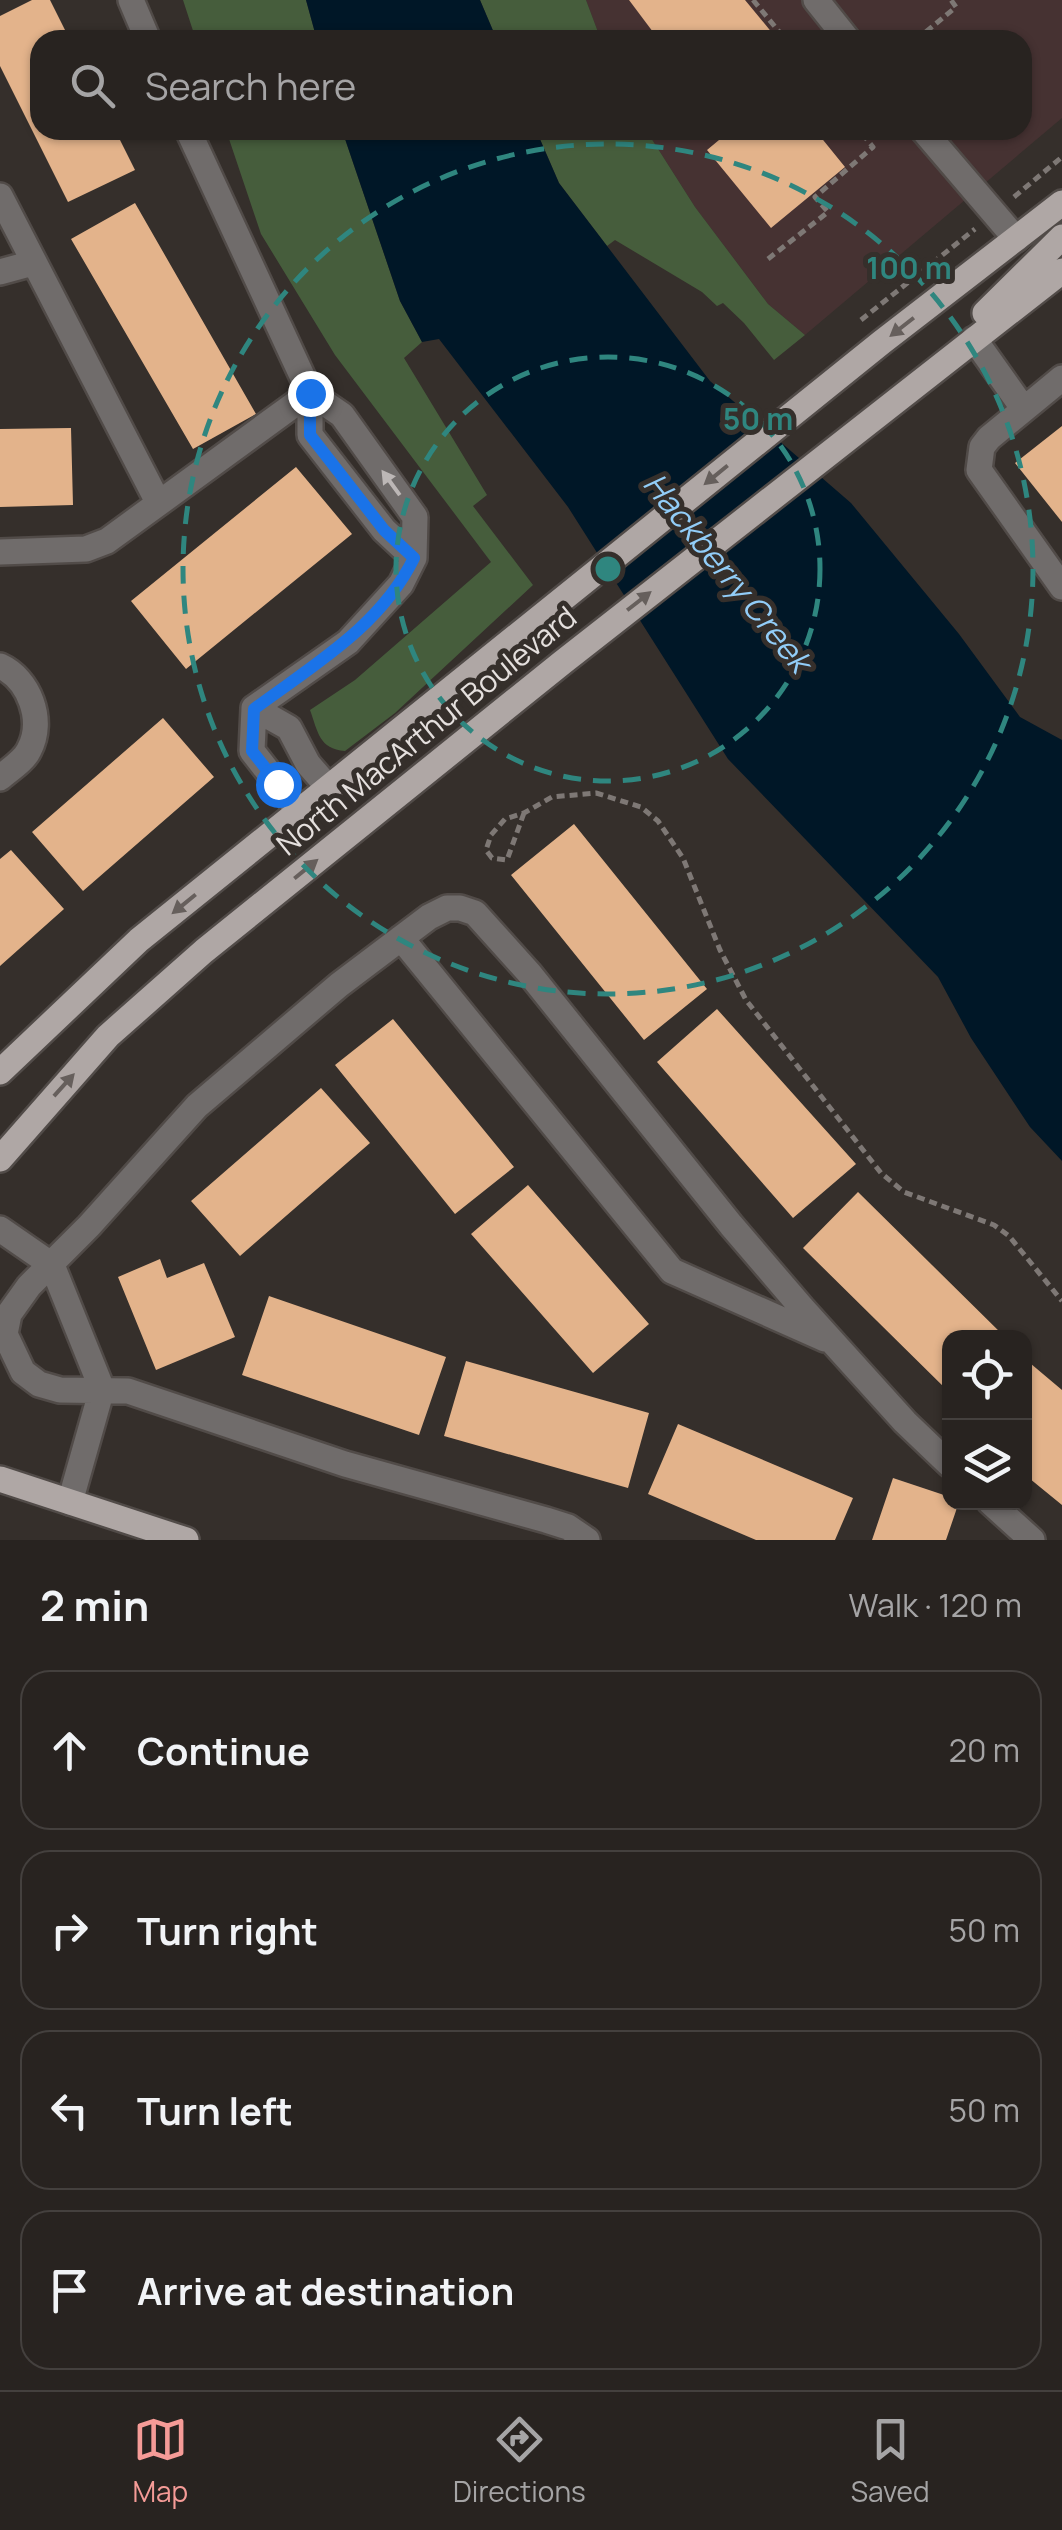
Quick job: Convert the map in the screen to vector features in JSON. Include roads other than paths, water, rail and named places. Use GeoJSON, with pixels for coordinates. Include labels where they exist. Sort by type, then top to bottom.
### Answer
{"type":"FeatureCollection","features":[{"type":"Feature","properties":{"kind":"main road","name":"North MacArthur Boulevard"},"geometry":{"type":"LineString","coordinates":[[0,1072],[139,940],[532,622],[1062,203]]}},
{"type":"Feature","properties":{"kind":"main road"},"geometry":{"type":"LineString","coordinates":[[974,339],[974,323],[1062,237]]}},
{"type":"Feature","properties":{"kind":"main road","name":"North MacArthur Boulevard"},"geometry":{"type":"LineString","coordinates":[[0,1159],[108,1036],[219,939],[563,662],[1062,271]]}},
{"type":"Feature","properties":{"kind":"main road"},"geometry":{"type":"LineString","coordinates":[[0,1480],[186,1540]]}},
{"type":"Feature","properties":{"kind":"lane"},"geometry":{"type":"LineString","coordinates":[[131,0],[144,30]]}},
{"type":"Feature","properties":{"kind":"lane"},"geometry":{"type":"LineString","coordinates":[[816,0],[840,30]]}},
{"type":"Feature","properties":{"kind":"lane"},"geometry":{"type":"LineString","coordinates":[[193,140],[310,393],[310,435],[384,530],[414,558]]}},
{"type":"Feature","properties":{"kind":"lane"},"geometry":{"type":"LineString","coordinates":[[932,140],[1016,238]]}},
{"type":"Feature","properties":{"kind":"lane"},"geometry":{"type":"LineString","coordinates":[[0,196],[158,502]]}},
{"type":"Feature","properties":{"kind":"lane"},"geometry":{"type":"LineString","coordinates":[[0,272],[33,263]]}},
{"type":"Feature","properties":{"kind":"lane"},"geometry":{"type":"LineString","coordinates":[[974,339],[1024,408]]}},
{"type":"Feature","properties":{"kind":"lane"},"geometry":{"type":"LineString","coordinates":[[1062,378],[982,447],[979,470],[1062,587]]}},
{"type":"Feature","properties":{"kind":"lane"},"geometry":{"type":"LineString","coordinates":[[0,552],[86,549],[106,541],[310,393]]}},
{"type":"Feature","properties":{"kind":"lane"},"geometry":{"type":"LineString","coordinates":[[254,708],[348,642],[401,584],[414,558],[415,516],[342,415],[310,393]]}},
{"type":"Feature","properties":{"kind":"lane"},"geometry":{"type":"LineString","coordinates":[[0,666],[11,671],[28,690],[35,717],[28,753],[0,778]]}},
{"type":"Feature","properties":{"kind":"lane"},"geometry":{"type":"LineString","coordinates":[[254,708],[289,728],[308,764],[328,787]]}},
{"type":"Feature","properties":{"kind":"lane"},"geometry":{"type":"LineString","coordinates":[[254,708],[252,751],[299,811]]}},
{"type":"Feature","properties":{"kind":"lane"},"geometry":{"type":"LineString","coordinates":[[586,1540],[568,1527],[345,1464],[128,1392],[60,1390],[39,1384],[22,1372],[5,1334],[8,1314],[29,1286],[196,1106],[339,984],[447,908],[476,913],[529,973],[731,1225],[834,1343],[942,1456]]}},
{"type":"Feature","properties":{"kind":"lane"},"geometry":{"type":"LineString","coordinates":[[402,938],[672,1272],[834,1343]]}},
{"type":"Feature","properties":{"kind":"lane"},"geometry":{"type":"LineString","coordinates":[[0,1229],[52,1265],[102,1389],[70,1502]]}},
{"type":"Feature","properties":{"kind":"lane"},"geometry":{"type":"LineString","coordinates":[[1000,1521],[1032,1540]]}},
{"type":"Feature","properties":{"kind":"water"},"geometry":{"type":"Polygon","coordinates":[[[306,0],[480,0],[493,30],[314,30],[306,0]]]}},
{"type":"Feature","properties":{"kind":"water","name":"Hackberry Creek"},"geometry":{"type":"Polygon","coordinates":[[[345,140],[540,140],[559,183],[710,381],[851,503],[959,634],[1020,717],[1062,740],[1062,1161],[1030,1127],[971,1038],[938,977],[728,759],[568,507],[439,339],[422,342],[400,301],[345,140]]]}}]}
